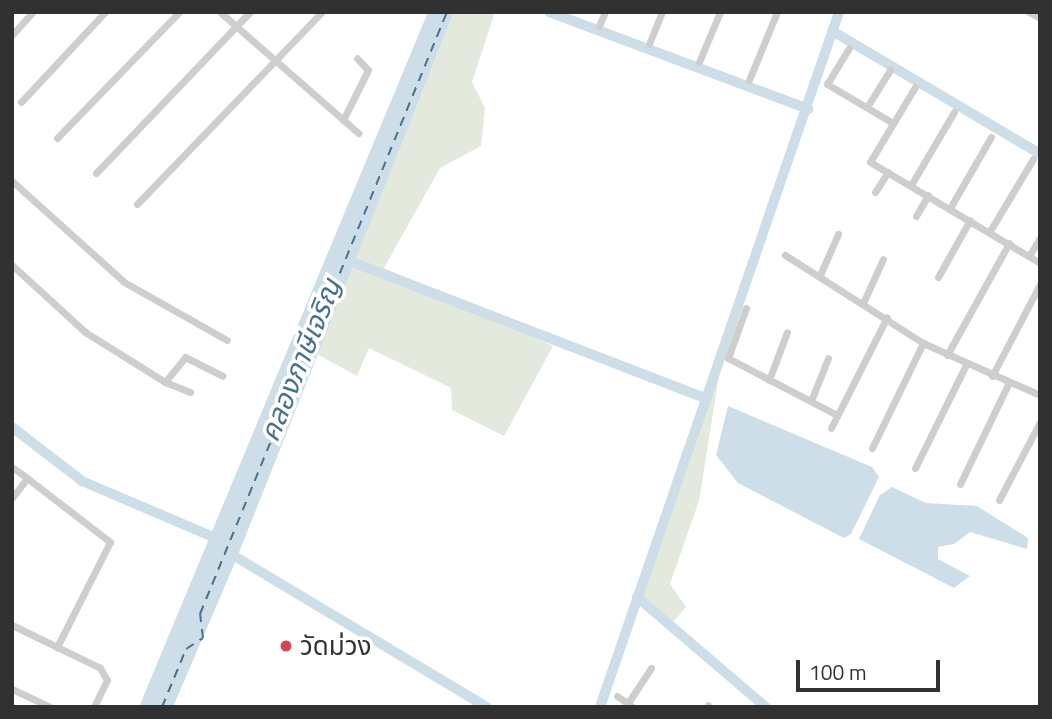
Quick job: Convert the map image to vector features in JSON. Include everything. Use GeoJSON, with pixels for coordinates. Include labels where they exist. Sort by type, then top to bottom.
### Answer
{"type":"FeatureCollection","features":[{"type":"Feature","properties":{"kind":"street"},"geometry":{"type":"LineString","coordinates":[[12,35],[33,12]]}},
{"type":"Feature","properties":{"kind":"street"},"geometry":{"type":"LineString","coordinates":[[21,102],[105,12]]}},
{"type":"Feature","properties":{"kind":"street"},"geometry":{"type":"LineString","coordinates":[[57,138],[179,12]]}},
{"type":"Feature","properties":{"kind":"street"},"geometry":{"type":"LineString","coordinates":[[220,12],[358,133]]}},
{"type":"Feature","properties":{"kind":"street"},"geometry":{"type":"LineString","coordinates":[[96,173],[250,12]]}},
{"type":"Feature","properties":{"kind":"street"},"geometry":{"type":"LineString","coordinates":[[137,204],[322,12]]}},
{"type":"Feature","properties":{"kind":"street"},"geometry":{"type":"LineString","coordinates":[[599,26],[605,12]]}},
{"type":"Feature","properties":{"kind":"street"},"geometry":{"type":"LineString","coordinates":[[649,44],[662,12]]}},
{"type":"Feature","properties":{"kind":"street"},"geometry":{"type":"LineString","coordinates":[[699,62],[720,12]]}},
{"type":"Feature","properties":{"kind":"street"},"geometry":{"type":"LineString","coordinates":[[749,80],[777,12]]}},
{"type":"Feature","properties":{"kind":"street"},"geometry":{"type":"LineString","coordinates":[[1029,12],[1040,18]]}},
{"type":"Feature","properties":{"kind":"street"},"geometry":{"type":"LineString","coordinates":[[849,48],[827,84],[893,123]]}},
{"type":"Feature","properties":{"kind":"street"},"geometry":{"type":"LineString","coordinates":[[343,120],[368,70],[356,58]]}},
{"type":"Feature","properties":{"kind":"street"},"geometry":{"type":"LineString","coordinates":[[867,107],[890,70]]}},
{"type":"Feature","properties":{"kind":"street"},"geometry":{"type":"LineString","coordinates":[[915,87],[870,162],[1040,263]]}},
{"type":"Feature","properties":{"kind":"street"},"geometry":{"type":"LineString","coordinates":[[911,185],[954,112]]}},
{"type":"Feature","properties":{"kind":"street"},"geometry":{"type":"LineString","coordinates":[[950,208],[991,137]]}},
{"type":"Feature","properties":{"kind":"street"},"geometry":{"type":"LineString","coordinates":[[990,231],[1033,159]]}},
{"type":"Feature","properties":{"kind":"street"},"geometry":{"type":"LineString","coordinates":[[875,192],[888,172]]}},
{"type":"Feature","properties":{"kind":"street"},"geometry":{"type":"LineString","coordinates":[[12,181],[124,282],[227,340]]}},
{"type":"Feature","properties":{"kind":"street"},"geometry":{"type":"LineString","coordinates":[[916,216],[928,195]]}},
{"type":"Feature","properties":{"kind":"street"},"geometry":{"type":"LineString","coordinates":[[938,277],[970,220]]}},
{"type":"Feature","properties":{"kind":"street"},"geometry":{"type":"LineString","coordinates":[[820,275],[838,234]]}},
{"type":"Feature","properties":{"kind":"street"},"geometry":{"type":"LineString","coordinates":[[1029,256],[1040,238]]}},
{"type":"Feature","properties":{"kind":"street"},"geometry":{"type":"LineString","coordinates":[[947,355],[1009,243]]}},
{"type":"Feature","properties":{"kind":"street"},"geometry":{"type":"LineString","coordinates":[[785,255],[864,301],[923,343],[966,365],[1040,395]]}},
{"type":"Feature","properties":{"kind":"street"},"geometry":{"type":"LineString","coordinates":[[864,301],[883,259]]}},
{"type":"Feature","properties":{"kind":"street"},"geometry":{"type":"LineString","coordinates":[[12,265],[85,332],[165,382],[190,392]]}},
{"type":"Feature","properties":{"kind":"street"},"geometry":{"type":"LineString","coordinates":[[992,376],[1040,284]]}},
{"type":"Feature","properties":{"kind":"street"},"geometry":{"type":"LineString","coordinates":[[746,308],[728,358],[837,415]]}},
{"type":"Feature","properties":{"kind":"street"},"geometry":{"type":"LineString","coordinates":[[831,428],[887,317]]}},
{"type":"Feature","properties":{"kind":"street"},"geometry":{"type":"LineString","coordinates":[[769,380],[786,332]]}},
{"type":"Feature","properties":{"kind":"street"},"geometry":{"type":"LineString","coordinates":[[872,448],[923,343]]}},
{"type":"Feature","properties":{"kind":"street"},"geometry":{"type":"LineString","coordinates":[[165,382],[185,357],[223,376]]}},
{"type":"Feature","properties":{"kind":"street"},"geometry":{"type":"LineString","coordinates":[[811,401],[828,358]]}},
{"type":"Feature","properties":{"kind":"street"},"geometry":{"type":"LineString","coordinates":[[915,468],[966,365]]}},
{"type":"Feature","properties":{"kind":"street"},"geometry":{"type":"LineString","coordinates":[[960,484],[1009,382]]}},
{"type":"Feature","properties":{"kind":"street"},"geometry":{"type":"LineString","coordinates":[[999,500],[1040,422]]}},
{"type":"Feature","properties":{"kind":"street"},"geometry":{"type":"LineString","coordinates":[[12,467],[110,542],[57,647]]}},
{"type":"Feature","properties":{"kind":"street"},"geometry":{"type":"LineString","coordinates":[[12,498],[27,478]]}},
{"type":"Feature","properties":{"kind":"street"},"geometry":{"type":"LineString","coordinates":[[12,625],[106,674],[94,707]]}},
{"type":"Feature","properties":{"kind":"street"},"geometry":{"type":"LineString","coordinates":[[617,696],[630,705],[651,668]]}},
{"type":"Feature","properties":{"kind":"street"},"geometry":{"type":"LineString","coordinates":[[12,689],[50,707]]}},
{"type":"Feature","properties":{"kind":"shaded area"},"geometry":{"type":"Polygon","coordinates":[[[454,12],[495,12],[472,82],[485,108],[481,146],[440,168],[384,268],[553,346],[504,436],[452,410],[451,388],[369,348],[357,376],[317,354],[454,12]]]}},
{"type":"Feature","properties":{"kind":"shaded area"},"geometry":{"type":"Polygon","coordinates":[[[719,376],[699,501],[670,584],[686,607],[668,628],[634,599],[701,401],[719,376]]]}},
{"type":"Feature","properties":{"kind":"water","name":"คลองภาษีเจริญ"},"geometry":{"type":"Polygon","coordinates":[[[428,12],[454,12],[234,565],[173,707],[139,707],[428,12]]]}},
{"type":"Feature","properties":{"kind":"water"},"geometry":{"type":"Polygon","coordinates":[[[728,406],[872,467],[879,477],[851,534],[844,538],[738,483],[716,455],[728,406]]]}},
{"type":"Feature","properties":{"kind":"water"},"geometry":{"type":"Polygon","coordinates":[[[892,487],[926,503],[977,506],[1028,538],[1027,549],[970,532],[954,544],[938,547],[938,559],[970,576],[954,588],[859,539],[880,495],[892,487]]]}},
{"type":"Feature","properties":{"kind":"waterway"},"geometry":{"type":"LineString","coordinates":[[549,12],[808,109]]}},
{"type":"Feature","properties":{"kind":"waterway"},"geometry":{"type":"LineString","coordinates":[[600,707],[839,12]]}},
{"type":"Feature","properties":{"kind":"waterway"},"geometry":{"type":"LineString","coordinates":[[834,32],[1040,154]]}},
{"type":"Feature","properties":{"kind":"waterway"},"geometry":{"type":"LineString","coordinates":[[342,258],[707,399]]}},
{"type":"Feature","properties":{"kind":"waterway"},"geometry":{"type":"LineString","coordinates":[[12,427],[82,481],[223,541]]}},
{"type":"Feature","properties":{"kind":"waterway"},"geometry":{"type":"LineString","coordinates":[[226,551],[487,707]]}},
{"type":"Feature","properties":{"kind":"waterway"},"geometry":{"type":"LineString","coordinates":[[637,597],[766,707]]}},
{"type":"Feature","properties":{"kind":"ferry route"},"geometry":{"type":"LineString","coordinates":[[162,707],[186,649],[203,638],[200,614],[447,12]]}},
{"type":"Feature","properties":{"kind":"place","name":"วัดม่วง"},"geometry":{"type":"Point","coordinates":[286,646]}}]}
